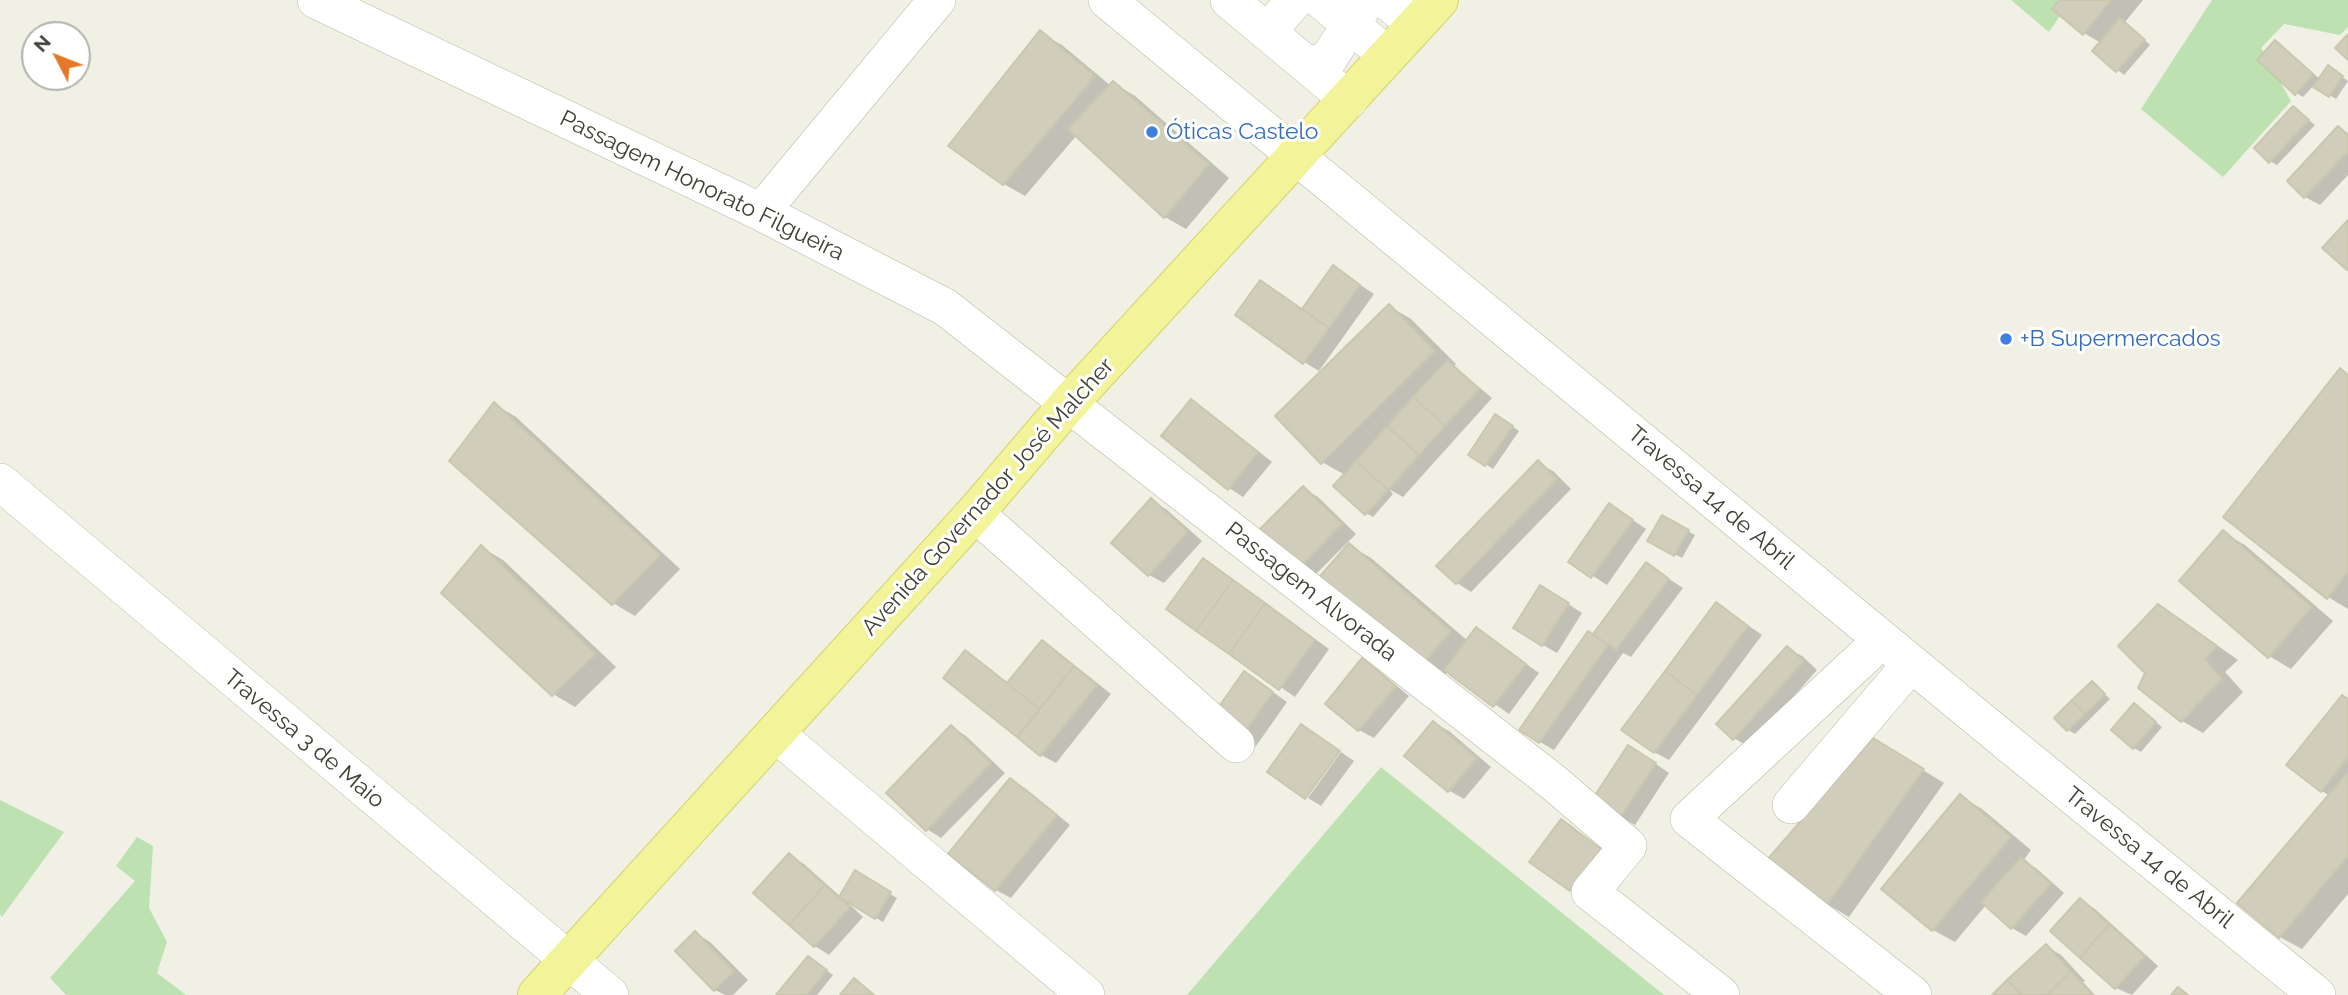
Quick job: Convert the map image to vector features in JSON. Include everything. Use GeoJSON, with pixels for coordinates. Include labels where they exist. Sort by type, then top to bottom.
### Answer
{"type":"FeatureCollection","features":[{"type":"Feature","properties":{"kind":"main road","name":"Avenida Governador José Malcher"},"geometry":{"type":"LineString","coordinates":[[537,995],[975,513],[1069,403],[1427,13]]}},
{"type":"Feature","properties":{"kind":"street","name":"Passagem Honorato Filgueira"},"geometry":{"type":"LineString","coordinates":[[316,0],[761,212],[945,307],[1069,403]]}},
{"type":"Feature","properties":{"kind":"street"},"geometry":{"type":"LineString","coordinates":[[761,212],[937,0]]}},
{"type":"Feature","properties":{"kind":"street"},"geometry":{"type":"LineString","coordinates":[[1229,0],[1349,100]]}},
{"type":"Feature","properties":{"kind":"street"},"geometry":{"type":"LineString","coordinates":[[1267,32],[1295,0]]}},
{"type":"Feature","properties":{"kind":"street"},"geometry":{"type":"LineString","coordinates":[[1321,0],[1359,13],[1388,56]]}},
{"type":"Feature","properties":{"kind":"street"},"geometry":{"type":"LineString","coordinates":[[1386,0],[1427,13]]}},
{"type":"Feature","properties":{"kind":"street","name":"Travessa 14 de Abril"},"geometry":{"type":"LineString","coordinates":[[1110,1],[1882,640],[2318,995]]}},
{"type":"Feature","properties":{"kind":"street"},"geometry":{"type":"LineString","coordinates":[[1307,65],[1327,61],[1359,13]]}},
{"type":"Feature","properties":{"kind":"street","name":"Passagem Alvorada"},"geometry":{"type":"LineString","coordinates":[[1069,403],[1553,782],[1628,846],[1590,892],[1721,995]]}},
{"type":"Feature","properties":{"kind":"street","name":"Travessa 3 de Maio"},"geometry":{"type":"LineString","coordinates":[[0,482],[610,995]]}},
{"type":"Feature","properties":{"kind":"street"},"geometry":{"type":"LineString","coordinates":[[975,513],[1236,744]]}},
{"type":"Feature","properties":{"kind":"street"},"geometry":{"type":"LineString","coordinates":[[1882,640],[1689,819],[1913,995]]}},
{"type":"Feature","properties":{"kind":"street"},"geometry":{"type":"LineString","coordinates":[[1791,805],[1911,663]]}},
{"type":"Feature","properties":{"kind":"street"},"geometry":{"type":"LineString","coordinates":[[776,734],[1086,995]]}},
{"type":"Feature","properties":{"kind":"green space"},"geometry":{"type":"Polygon","coordinates":[[[2011,0],[2071,0],[2049,32],[2011,0]]]}},
{"type":"Feature","properties":{"kind":"green space"},"geometry":{"type":"Polygon","coordinates":[[[2212,0],[2348,0],[2348,27],[2340,35],[2284,24],[2261,48],[2291,101],[2223,177],[2141,109],[2212,0]]]}},
{"type":"Feature","properties":{"kind":"green space"},"geometry":{"type":"Polygon","coordinates":[[[1381,767],[1664,995],[1187,995],[1381,767]]]}},
{"type":"Feature","properties":{"kind":"green space"},"geometry":{"type":"Polygon","coordinates":[[[0,800],[64,832],[2,917],[0,914],[0,800]]]}},
{"type":"Feature","properties":{"kind":"green space"},"geometry":{"type":"Polygon","coordinates":[[[137,837],[153,846],[149,908],[167,942],[157,973],[186,995],[66,995],[50,978],[135,881],[116,866],[137,837]]]}},
{"type":"Feature","properties":{"kind":"building"},"geometry":{"type":"Polygon","coordinates":[[[2059,0],[2111,0],[2083,35],[2052,9],[2059,0]]]}},
{"type":"Feature","properties":{"kind":"building"},"geometry":{"type":"Polygon","coordinates":[[[2120,18],[2145,40],[2116,72],[2092,51],[2120,18]]]}},
{"type":"Feature","properties":{"kind":"building"},"geometry":{"type":"Polygon","coordinates":[[[1040,30],[1095,76],[1003,185],[948,146],[1040,30]]]}},
{"type":"Feature","properties":{"kind":"building"},"geometry":{"type":"Polygon","coordinates":[[[2348,34],[2348,60],[2335,48],[2348,34]]]}},
{"type":"Feature","properties":{"kind":"building"},"geometry":{"type":"Polygon","coordinates":[[[2275,40],[2313,74],[2295,95],[2257,60],[2275,40]]]}},
{"type":"Feature","properties":{"kind":"building"},"geometry":{"type":"Polygon","coordinates":[[[2328,65],[2343,76],[2329,97],[2313,87],[2328,65]]]}},
{"type":"Feature","properties":{"kind":"building"},"geometry":{"type":"Polygon","coordinates":[[[1113,81],[1209,164],[1164,218],[1068,129],[1113,81]]]}},
{"type":"Feature","properties":{"kind":"building"},"geometry":{"type":"Polygon","coordinates":[[[2293,106],[2309,120],[2269,163],[2254,148],[2293,106]]]}},
{"type":"Feature","properties":{"kind":"building"},"geometry":{"type":"Polygon","coordinates":[[[2338,126],[2348,135],[2348,151],[2304,198],[2287,181],[2338,126]]]}},
{"type":"Feature","properties":{"kind":"building"},"geometry":{"type":"Polygon","coordinates":[[[2348,220],[2348,269],[2347,270],[2322,248],[2348,220]]]}},
{"type":"Feature","properties":{"kind":"building"},"geometry":{"type":"Polygon","coordinates":[[[1333,265],[1360,285],[1329,328],[1302,309],[1333,265]]]}},
{"type":"Feature","properties":{"kind":"building"},"geometry":{"type":"Polygon","coordinates":[[[1260,280],[1329,328],[1303,364],[1235,315],[1260,280]]]}},
{"type":"Feature","properties":{"kind":"building"},"geometry":{"type":"Polygon","coordinates":[[[1389,304],[1435,351],[1321,464],[1275,416],[1389,304]]]}},
{"type":"Feature","properties":{"kind":"building"},"geometry":{"type":"Polygon","coordinates":[[[1447,360],[1479,389],[1445,426],[1413,397],[1447,360]]]}},
{"type":"Feature","properties":{"kind":"building"},"geometry":{"type":"Polygon","coordinates":[[[2340,368],[2348,375],[2348,572],[2327,599],[2223,517],[2340,368]]]}},
{"type":"Feature","properties":{"kind":"building"},"geometry":{"type":"Polygon","coordinates":[[[1413,397],[1445,426],[1419,455],[1387,426],[1413,397]]]}},
{"type":"Feature","properties":{"kind":"building"},"geometry":{"type":"Polygon","coordinates":[[[1191,399],[1258,452],[1228,490],[1161,436],[1191,399]]]}},
{"type":"Feature","properties":{"kind":"building"},"geometry":{"type":"Polygon","coordinates":[[[494,402],[660,555],[612,605],[449,461],[494,402]]]}},
{"type":"Feature","properties":{"kind":"building"},"geometry":{"type":"Polygon","coordinates":[[[1495,414],[1513,426],[1485,466],[1468,455],[1495,414]]]}},
{"type":"Feature","properties":{"kind":"building"},"geometry":{"type":"Polygon","coordinates":[[[1387,426],[1419,455],[1388,490],[1356,461],[1387,426]]]}},
{"type":"Feature","properties":{"kind":"building"},"geometry":{"type":"Polygon","coordinates":[[[1538,460],[1557,479],[1456,584],[1436,566],[1538,460]]]}},
{"type":"Feature","properties":{"kind":"building"},"geometry":{"type":"Polygon","coordinates":[[[1356,461],[1388,490],[1365,515],[1333,486],[1356,461]]]}},
{"type":"Feature","properties":{"kind":"building"},"geometry":{"type":"Polygon","coordinates":[[[1303,486],[1342,524],[1298,569],[1259,530],[1303,486]]]}},
{"type":"Feature","properties":{"kind":"building"},"geometry":{"type":"Polygon","coordinates":[[[1151,498],[1188,532],[1148,576],[1111,543],[1151,498]]]}},
{"type":"Feature","properties":{"kind":"building"},"geometry":{"type":"Polygon","coordinates":[[[1609,503],[1633,520],[1591,578],[1568,562],[1609,503]]]}},
{"type":"Feature","properties":{"kind":"building"},"geometry":{"type":"Polygon","coordinates":[[[1662,515],[1689,530],[1674,556],[1647,541],[1662,515]]]}},
{"type":"Feature","properties":{"kind":"building"},"geometry":{"type":"Polygon","coordinates":[[[2223,530],[2312,607],[2268,658],[2179,581],[2223,530]]]}},
{"type":"Feature","properties":{"kind":"building"},"geometry":{"type":"Polygon","coordinates":[[[1349,543],[1451,631],[1417,670],[1315,582],[1349,543]]]}},
{"type":"Feature","properties":{"kind":"building"},"geometry":{"type":"Polygon","coordinates":[[[481,545],[596,654],[552,696],[441,593],[481,545]]]}},
{"type":"Feature","properties":{"kind":"building"},"geometry":{"type":"Polygon","coordinates":[[[1203,558],[1233,580],[1196,631],[1166,609],[1203,558]]]}},
{"type":"Feature","properties":{"kind":"building"},"geometry":{"type":"Polygon","coordinates":[[[1646,562],[1669,579],[1616,650],[1593,634],[1646,562]]]}},
{"type":"Feature","properties":{"kind":"building"},"geometry":{"type":"Polygon","coordinates":[[[1233,580],[1265,603],[1229,654],[1196,631],[1233,580]]]}},
{"type":"Feature","properties":{"kind":"building"},"geometry":{"type":"Polygon","coordinates":[[[1540,585],[1569,603],[1542,646],[1513,628],[1540,585]]]}},
{"type":"Feature","properties":{"kind":"building"},"geometry":{"type":"Polygon","coordinates":[[[1716,602],[1748,626],[1697,695],[1665,671],[1716,602]]]}},
{"type":"Feature","properties":{"kind":"building"},"geometry":{"type":"Polygon","coordinates":[[[1265,603],[1315,640],[1279,690],[1229,654],[1265,603]]]}},
{"type":"Feature","properties":{"kind":"building"},"geometry":{"type":"Polygon","coordinates":[[[2158,604],[2217,646],[2205,659],[2222,679],[2181,722],[2138,688],[2145,673],[2118,646],[2158,604]]]}},
{"type":"Feature","properties":{"kind":"building"},"geometry":{"type":"Polygon","coordinates":[[[1476,627],[1526,664],[1493,707],[1444,670],[1476,627]]]}},
{"type":"Feature","properties":{"kind":"building"},"geometry":{"type":"Polygon","coordinates":[[[1588,631],[1608,645],[1539,743],[1519,730],[1588,631]]]}},
{"type":"Feature","properties":{"kind":"building"},"geometry":{"type":"Polygon","coordinates":[[[1042,640],[1074,666],[1040,709],[1007,683],[1042,640]]]}},
{"type":"Feature","properties":{"kind":"building"},"geometry":{"type":"Polygon","coordinates":[[[1787,646],[1804,661],[1733,740],[1716,724],[1787,646]]]}},
{"type":"Feature","properties":{"kind":"building"},"geometry":{"type":"Polygon","coordinates":[[[965,650],[1040,709],[1017,737],[943,678],[965,650]]]}},
{"type":"Feature","properties":{"kind":"building"},"geometry":{"type":"Polygon","coordinates":[[[1362,658],[1396,686],[1358,731],[1325,704],[1362,658]]]}},
{"type":"Feature","properties":{"kind":"building"},"geometry":{"type":"Polygon","coordinates":[[[1074,666],[1097,685],[1040,756],[1017,737],[1074,666]]]}},
{"type":"Feature","properties":{"kind":"building"},"geometry":{"type":"Polygon","coordinates":[[[1244,671],[1273,692],[1240,739],[1211,718],[1244,671]]]}},
{"type":"Feature","properties":{"kind":"building"},"geometry":{"type":"Polygon","coordinates":[[[1665,671],[1697,695],[1654,753],[1621,730],[1665,671]]]}},
{"type":"Feature","properties":{"kind":"building"},"geometry":{"type":"Polygon","coordinates":[[[2092,681],[2105,694],[2085,714],[2072,700],[2092,681]]]}},
{"type":"Feature","properties":{"kind":"building"},"geometry":{"type":"Polygon","coordinates":[[[2342,695],[2348,699],[2348,757],[2321,792],[2286,765],[2342,695]]]}},
{"type":"Feature","properties":{"kind":"building"},"geometry":{"type":"Polygon","coordinates":[[[2072,700],[2085,714],[2067,731],[2054,718],[2072,700]]]}},
{"type":"Feature","properties":{"kind":"building"},"geometry":{"type":"Polygon","coordinates":[[[2134,703],[2156,722],[2133,749],[2111,730],[2134,703]]]}},
{"type":"Feature","properties":{"kind":"building"},"geometry":{"type":"Polygon","coordinates":[[[1433,721],[1477,758],[1448,792],[1404,756],[1433,721]]]}},
{"type":"Feature","properties":{"kind":"building"},"geometry":{"type":"Polygon","coordinates":[[[1301,724],[1340,751],[1305,799],[1267,772],[1301,724]]]}},
{"type":"Feature","properties":{"kind":"building"},"geometry":{"type":"Polygon","coordinates":[[[951,725],[991,763],[926,831],[886,793],[951,725]]]}},
{"type":"Feature","properties":{"kind":"building"},"geometry":{"type":"Polygon","coordinates":[[[1873,738],[1924,769],[1826,906],[1767,860],[1873,738]]]}},
{"type":"Feature","properties":{"kind":"building"},"geometry":{"type":"Polygon","coordinates":[[[1628,745],[1656,763],[1620,818],[1592,800],[1628,745]]]}},
{"type":"Feature","properties":{"kind":"building"},"geometry":{"type":"Polygon","coordinates":[[[2348,772],[2348,856],[2279,938],[2237,903],[2348,772]]]}},
{"type":"Feature","properties":{"kind":"building"},"geometry":{"type":"Polygon","coordinates":[[[1010,778],[1057,815],[995,891],[948,854],[1010,778]]]}},
{"type":"Feature","properties":{"kind":"building"},"geometry":{"type":"Polygon","coordinates":[[[1960,794],[2011,837],[1932,931],[1881,889],[1960,794]]]}},
{"type":"Feature","properties":{"kind":"building"},"geometry":{"type":"Polygon","coordinates":[[[1561,819],[1601,849],[1570,891],[1529,862],[1561,819]]]}},
{"type":"Feature","properties":{"kind":"building"},"geometry":{"type":"Polygon","coordinates":[[[789,853],[825,885],[789,925],[753,893],[789,853]]]}},
{"type":"Feature","properties":{"kind":"building"},"geometry":{"type":"Polygon","coordinates":[[[2021,857],[2051,884],[2011,929],[1981,902],[2021,857]]]}},
{"type":"Feature","properties":{"kind":"building"},"geometry":{"type":"Polygon","coordinates":[[[855,870],[891,892],[875,919],[839,897],[855,870]]]}},
{"type":"Feature","properties":{"kind":"building"},"geometry":{"type":"Polygon","coordinates":[[[825,885],[850,907],[814,947],[789,925],[825,885]]]}},
{"type":"Feature","properties":{"kind":"building"},"geometry":{"type":"Polygon","coordinates":[[[2080,898],[2109,924],[2080,958],[2050,931],[2080,898]]]}},
{"type":"Feature","properties":{"kind":"building"},"geometry":{"type":"Polygon","coordinates":[[[2109,924],[2145,956],[2115,989],[2080,958],[2109,924]]]}},
{"type":"Feature","properties":{"kind":"building"},"geometry":{"type":"Polygon","coordinates":[[[695,931],[734,971],[714,991],[675,951],[695,931]]]}},
{"type":"Feature","properties":{"kind":"building"},"geometry":{"type":"Polygon","coordinates":[[[2046,944],[2071,971],[2047,995],[2022,995],[2007,980],[2046,944]]]}},
{"type":"Feature","properties":{"kind":"building"},"geometry":{"type":"Polygon","coordinates":[[[808,956],[827,970],[807,995],[776,995],[808,956]]]}},
{"type":"Feature","properties":{"kind":"building"},"geometry":{"type":"Polygon","coordinates":[[[2071,971],[2093,995],[2047,995],[2071,971]]]}},
{"type":"Feature","properties":{"kind":"building"},"geometry":{"type":"Polygon","coordinates":[[[854,978],[874,995],[840,995],[854,978]]]}},
{"type":"Feature","properties":{"kind":"building"},"geometry":{"type":"Polygon","coordinates":[[[2007,980],[2022,995],[1992,995],[2007,980]]]}},
{"type":"Feature","properties":{"kind":"building"},"geometry":{"type":"Polygon","coordinates":[[[2178,987],[2188,995],[2171,995],[2178,987]]]}},
{"type":"Feature","properties":{"kind":"place","name":"Óticas Castelo"},"geometry":{"type":"Point","coordinates":[1152,132]}},
{"type":"Feature","properties":{"kind":"place","name":"+B Supermercados"},"geometry":{"type":"Point","coordinates":[2006,339]}}]}
